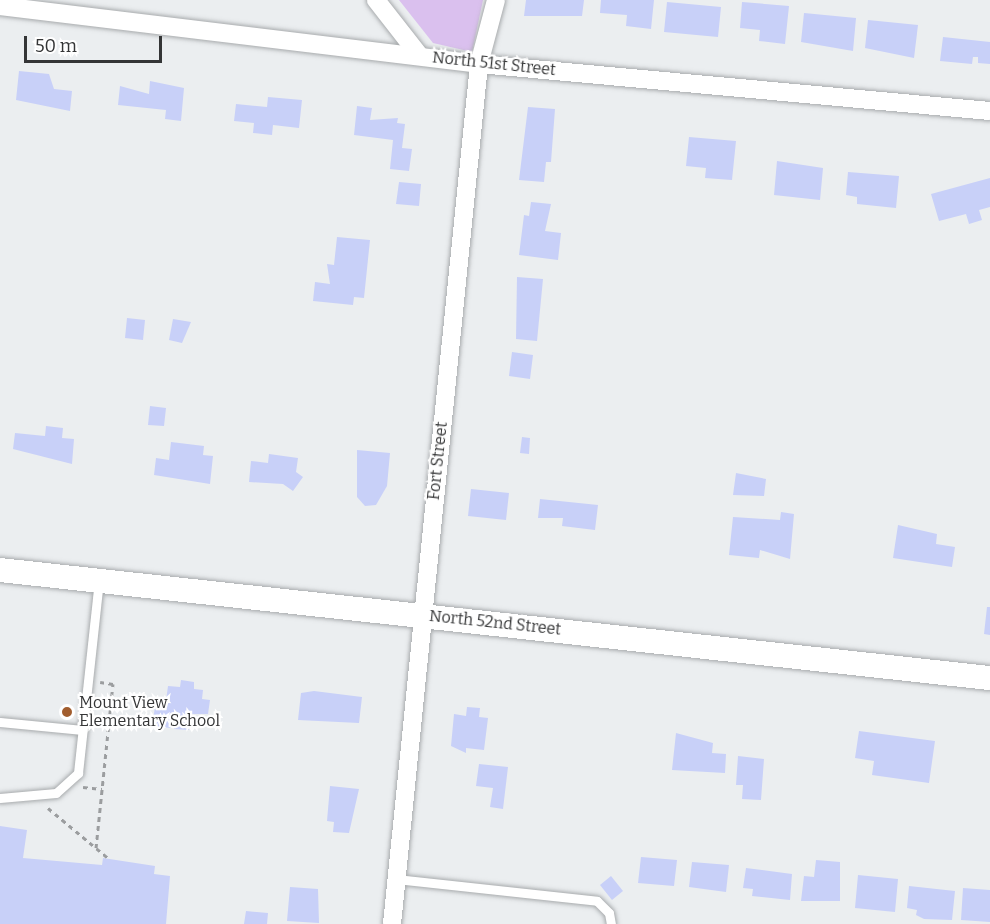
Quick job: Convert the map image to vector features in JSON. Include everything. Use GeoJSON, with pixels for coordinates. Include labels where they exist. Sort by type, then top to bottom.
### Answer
{"type":"FeatureCollection","features":[{"type":"Feature","properties":{"kind":"main road","name":"North 52nd Street"},"geometry":{"type":"LineString","coordinates":[[0,570],[990,678]]}},
{"type":"Feature","properties":{"kind":"street"},"geometry":{"type":"LineString","coordinates":[[376,0],[419,55]]}},
{"type":"Feature","properties":{"kind":"street","name":"Fort Street"},"geometry":{"type":"LineString","coordinates":[[392,924],[479,64],[496,0]]}},
{"type":"Feature","properties":{"kind":"street","name":"North 51st Street"},"geometry":{"type":"LineString","coordinates":[[0,6],[479,64],[990,111]]}},
{"type":"Feature","properties":{"kind":"lane"},"geometry":{"type":"LineString","coordinates":[[0,798],[56,794],[78,772],[99,581]]}},
{"type":"Feature","properties":{"kind":"lane"},"geometry":{"type":"LineString","coordinates":[[0,722],[83,730]]}},
{"type":"Feature","properties":{"kind":"lane"},"geometry":{"type":"LineString","coordinates":[[396,879],[597,901],[609,913],[611,924]]}},
{"type":"Feature","properties":{"kind":"path"},"geometry":{"type":"LineString","coordinates":[[94,679],[113,684],[96,848]]}},
{"type":"Feature","properties":{"kind":"path"},"geometry":{"type":"LineString","coordinates":[[33,795],[108,858]]}},
{"type":"Feature","properties":{"kind":"shaded area"},"geometry":{"type":"Polygon","coordinates":[[[399,0],[483,0],[472,52],[433,43],[399,0]]]}},
{"type":"Feature","properties":{"kind":"building"},"geometry":{"type":"Polygon","coordinates":[[[526,0],[584,0],[582,16],[524,16],[526,0]]]}},
{"type":"Feature","properties":{"kind":"building"},"geometry":{"type":"Polygon","coordinates":[[[601,0],[654,0],[651,29],[626,26],[627,15],[600,13],[601,0]]]}},
{"type":"Feature","properties":{"kind":"building"},"geometry":{"type":"Polygon","coordinates":[[[667,2],[721,7],[718,37],[664,32],[667,2]]]}},
{"type":"Feature","properties":{"kind":"building"},"geometry":{"type":"Polygon","coordinates":[[[742,2],[789,6],[785,44],[759,41],[760,30],[740,28],[742,2]]]}},
{"type":"Feature","properties":{"kind":"building"},"geometry":{"type":"Polygon","coordinates":[[[804,13],[856,18],[853,51],[801,42],[804,13]]]}},
{"type":"Feature","properties":{"kind":"building"},"geometry":{"type":"Polygon","coordinates":[[[868,20],[918,25],[914,58],[865,48],[868,20]]]}},
{"type":"Feature","properties":{"kind":"building"},"geometry":{"type":"Polygon","coordinates":[[[943,37],[990,42],[990,64],[978,63],[978,57],[973,57],[972,64],[940,61],[943,37]]]}},
{"type":"Feature","properties":{"kind":"building"},"geometry":{"type":"Polygon","coordinates":[[[19,71],[49,74],[54,89],[72,91],[70,111],[16,100],[19,71]]]}},
{"type":"Feature","properties":{"kind":"building"},"geometry":{"type":"Polygon","coordinates":[[[150,81],[184,88],[181,121],[165,119],[166,110],[118,105],[120,86],[149,94],[150,81]]]}},
{"type":"Feature","properties":{"kind":"building"},"geometry":{"type":"Polygon","coordinates":[[[268,97],[302,100],[299,128],[273,125],[272,135],[253,133],[254,123],[234,121],[236,104],[267,107],[268,97]]]}},
{"type":"Feature","properties":{"kind":"building"},"geometry":{"type":"Polygon","coordinates":[[[357,106],[372,108],[370,120],[398,118],[397,123],[405,124],[402,148],[412,149],[409,171],[390,169],[393,140],[354,135],[357,106]]]}},
{"type":"Feature","properties":{"kind":"building"},"geometry":{"type":"Polygon","coordinates":[[[528,107],[555,109],[551,162],[546,162],[544,182],[519,180],[528,107]]]}},
{"type":"Feature","properties":{"kind":"building"},"geometry":{"type":"Polygon","coordinates":[[[689,137],[736,141],[732,180],[705,178],[706,168],[686,166],[689,137]]]}},
{"type":"Feature","properties":{"kind":"building"},"geometry":{"type":"Polygon","coordinates":[[[777,161],[823,168],[820,200],[774,195],[777,161]]]}},
{"type":"Feature","properties":{"kind":"building"},"geometry":{"type":"Polygon","coordinates":[[[848,172],[899,176],[896,208],[857,204],[857,197],[846,195],[848,172]]]}},
{"type":"Feature","properties":{"kind":"building"},"geometry":{"type":"Polygon","coordinates":[[[990,178],[990,207],[979,210],[982,220],[969,224],[966,214],[939,221],[931,194],[990,178]]]}},
{"type":"Feature","properties":{"kind":"building"},"geometry":{"type":"Polygon","coordinates":[[[399,182],[421,184],[419,206],[396,204],[399,182]]]}},
{"type":"Feature","properties":{"kind":"building"},"geometry":{"type":"Polygon","coordinates":[[[531,202],[551,204],[545,231],[561,233],[558,260],[519,255],[524,215],[529,216],[531,202]]]}},
{"type":"Feature","properties":{"kind":"building"},"geometry":{"type":"Polygon","coordinates":[[[337,237],[370,240],[364,298],[354,297],[353,305],[313,301],[315,282],[330,284],[327,264],[334,265],[337,237]]]}},
{"type":"Feature","properties":{"kind":"building"},"geometry":{"type":"Polygon","coordinates":[[[517,277],[543,279],[537,341],[516,339],[517,277]]]}},
{"type":"Feature","properties":{"kind":"building"},"geometry":{"type":"Polygon","coordinates":[[[127,318],[145,320],[143,340],[125,338],[127,318]]]}},
{"type":"Feature","properties":{"kind":"building"},"geometry":{"type":"Polygon","coordinates":[[[173,319],[191,322],[182,343],[169,340],[173,319]]]}},
{"type":"Feature","properties":{"kind":"building"},"geometry":{"type":"Polygon","coordinates":[[[512,352],[533,355],[530,379],[509,376],[512,352]]]}},
{"type":"Feature","properties":{"kind":"building"},"geometry":{"type":"Polygon","coordinates":[[[150,406],[166,408],[164,426],[148,425],[150,406]]]}},
{"type":"Feature","properties":{"kind":"building"},"geometry":{"type":"Polygon","coordinates":[[[46,426],[63,428],[62,438],[74,439],[72,464],[13,449],[15,433],[45,436],[46,426]]]}},
{"type":"Feature","properties":{"kind":"building"},"geometry":{"type":"Polygon","coordinates":[[[522,437],[530,438],[529,454],[520,453],[522,437]]]}},
{"type":"Feature","properties":{"kind":"building"},"geometry":{"type":"Polygon","coordinates":[[[171,442],[204,446],[203,455],[213,456],[210,484],[154,475],[156,458],[169,460],[171,442]]]}},
{"type":"Feature","properties":{"kind":"building"},"geometry":{"type":"Polygon","coordinates":[[[357,450],[390,453],[387,486],[376,505],[365,506],[357,497],[357,450]]]}},
{"type":"Feature","properties":{"kind":"building"},"geometry":{"type":"Polygon","coordinates":[[[269,454],[298,458],[296,472],[303,477],[293,491],[283,484],[249,482],[251,461],[268,463],[269,454]]]}},
{"type":"Feature","properties":{"kind":"building"},"geometry":{"type":"Polygon","coordinates":[[[736,473],[766,479],[764,496],[733,495],[736,473]]]}},
{"type":"Feature","properties":{"kind":"building"},"geometry":{"type":"Polygon","coordinates":[[[471,489],[509,493],[506,520],[468,516],[471,489]]]}},
{"type":"Feature","properties":{"kind":"building"},"geometry":{"type":"Polygon","coordinates":[[[540,499],[598,505],[595,530],[562,526],[563,518],[538,518],[540,499]]]}},
{"type":"Feature","properties":{"kind":"building"},"geometry":{"type":"Polygon","coordinates":[[[781,512],[794,514],[790,559],[760,550],[759,558],[729,555],[733,517],[780,520],[781,512]]]}},
{"type":"Feature","properties":{"kind":"building"},"geometry":{"type":"Polygon","coordinates":[[[898,525],[937,534],[936,544],[955,547],[952,567],[893,558],[898,525]]]}},
{"type":"Feature","properties":{"kind":"building"},"geometry":{"type":"Polygon","coordinates":[[[987,607],[990,607],[990,635],[984,634],[987,607]]]}},
{"type":"Feature","properties":{"kind":"building"},"geometry":{"type":"Polygon","coordinates":[[[181,680],[194,682],[194,689],[203,690],[202,699],[210,700],[208,714],[191,714],[189,730],[174,729],[172,718],[171,728],[152,726],[155,707],[165,708],[168,686],[180,687],[181,680]]]}},
{"type":"Feature","properties":{"kind":"building"},"geometry":{"type":"Polygon","coordinates":[[[314,691],[362,697],[359,723],[298,720],[301,693],[314,691]]]}},
{"type":"Feature","properties":{"kind":"building"},"geometry":{"type":"Polygon","coordinates":[[[467,707],[480,708],[479,717],[488,718],[484,750],[466,748],[466,753],[451,746],[454,714],[466,716],[467,707]]]}},
{"type":"Feature","properties":{"kind":"building"},"geometry":{"type":"Polygon","coordinates":[[[859,731],[935,741],[929,783],[872,775],[874,761],[855,758],[859,731]]]}},
{"type":"Feature","properties":{"kind":"building"},"geometry":{"type":"Polygon","coordinates":[[[676,733],[713,743],[712,753],[726,754],[725,773],[672,770],[676,733]]]}},
{"type":"Feature","properties":{"kind":"building"},"geometry":{"type":"Polygon","coordinates":[[[738,756],[764,759],[761,800],[742,799],[743,785],[736,785],[738,756]]]}},
{"type":"Feature","properties":{"kind":"building"},"geometry":{"type":"Polygon","coordinates":[[[479,764],[508,767],[503,809],[490,807],[493,788],[476,786],[479,764]]]}},
{"type":"Feature","properties":{"kind":"building"},"geometry":{"type":"Polygon","coordinates":[[[330,786],[359,789],[349,833],[333,832],[334,822],[327,821],[330,786]]]}},
{"type":"Feature","properties":{"kind":"building"},"geometry":{"type":"Polygon","coordinates":[[[0,826],[27,830],[23,858],[102,865],[103,858],[155,866],[154,874],[170,876],[166,924],[0,924],[0,826]]]}},
{"type":"Feature","properties":{"kind":"building"},"geometry":{"type":"Polygon","coordinates":[[[641,857],[677,860],[674,886],[638,883],[641,857]]]}},
{"type":"Feature","properties":{"kind":"building"},"geometry":{"type":"Polygon","coordinates":[[[816,860],[840,862],[840,901],[801,901],[804,876],[814,877],[816,860]]]}},
{"type":"Feature","properties":{"kind":"building"},"geometry":{"type":"Polygon","coordinates":[[[692,862],[729,865],[726,892],[689,887],[692,862]]]}},
{"type":"Feature","properties":{"kind":"building"},"geometry":{"type":"Polygon","coordinates":[[[746,868],[792,874],[790,900],[752,896],[753,889],[743,888],[746,868]]]}},
{"type":"Feature","properties":{"kind":"building"},"geometry":{"type":"Polygon","coordinates":[[[858,875],[898,879],[895,912],[855,908],[858,875]]]}},
{"type":"Feature","properties":{"kind":"building"},"geometry":{"type":"Polygon","coordinates":[[[611,876],[623,891],[612,900],[600,885],[611,876]]]}},
{"type":"Feature","properties":{"kind":"building"},"geometry":{"type":"Polygon","coordinates":[[[909,886],[955,891],[952,920],[924,919],[916,915],[917,910],[907,908],[909,886]]]}},
{"type":"Feature","properties":{"kind":"building"},"geometry":{"type":"Polygon","coordinates":[[[290,887],[318,889],[319,923],[287,921],[290,887]]]}},
{"type":"Feature","properties":{"kind":"building"},"geometry":{"type":"Polygon","coordinates":[[[963,888],[990,890],[990,922],[961,920],[963,888]]]}},
{"type":"Feature","properties":{"kind":"building"},"geometry":{"type":"Polygon","coordinates":[[[246,911],[268,913],[267,924],[244,924],[246,911]]]}},
{"type":"Feature","properties":{"kind":"place","name":"Mount View Elementary School"},"geometry":{"type":"Point","coordinates":[67,712]}}]}
